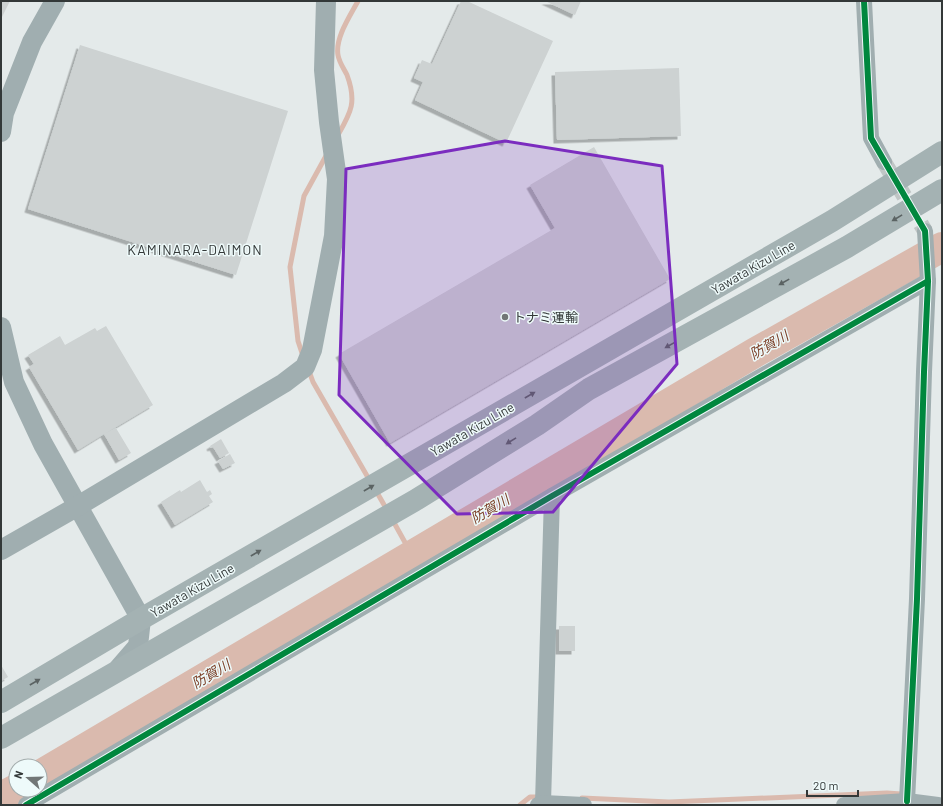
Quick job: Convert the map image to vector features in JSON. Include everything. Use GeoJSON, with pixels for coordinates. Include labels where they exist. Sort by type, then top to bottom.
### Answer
{"type":"FeatureCollection","features":[{"type":"Feature","properties":{"kind":"main road","name":"Yawata Kizu Line"},"geometry":{"type":"LineString","coordinates":[[1,702],[141,619],[832,221],[942,152]]}},
{"type":"Feature","properties":{"kind":"main road","name":"Yawata Kizu Line"},"geometry":{"type":"LineString","coordinates":[[1,738],[414,500],[537,425],[589,390],[847,247],[942,190]]}},
{"type":"Feature","properties":{"kind":"street"},"geometry":{"type":"LineString","coordinates":[[1,132],[4,114],[32,42],[55,1]]}},
{"type":"Feature","properties":{"kind":"street"},"geometry":{"type":"LineString","coordinates":[[1,550],[78,506],[284,383],[305,367],[312,350],[334,236],[337,179],[324,70],[326,1]]}},
{"type":"Feature","properties":{"kind":"street"},"geometry":{"type":"LineString","coordinates":[[864,1],[871,138],[884,162]]}},
{"type":"Feature","properties":{"kind":"street"},"geometry":{"type":"LineString","coordinates":[[907,801],[917,599],[924,372],[932,287],[925,231]]}},
{"type":"Feature","properties":{"kind":"street"},"geometry":{"type":"LineString","coordinates":[[26,805],[552,496],[932,287]]}},
{"type":"Feature","properties":{"kind":"street"},"geometry":{"type":"LineString","coordinates":[[1,327],[14,382],[43,444],[141,619],[138,646],[115,673]]}},
{"type":"Feature","properties":{"kind":"street"},"geometry":{"type":"LineString","coordinates":[[552,496],[540,804],[584,805]]}},
{"type":"Feature","properties":{"kind":"street"},"geometry":{"type":"LineString","coordinates":[[844,805],[907,801],[938,805]]}},
{"type":"Feature","properties":{"kind":"highlighted area"},"geometry":{"type":"Polygon","coordinates":[[[505,141],[662,166],[677,364],[553,512],[457,514],[339,395],[346,169],[505,141]]]}},
{"type":"Feature","properties":{"kind":"building"},"geometry":{"type":"Polygon","coordinates":[[[1,1],[10,1],[1,19],[1,1]]]}},
{"type":"Feature","properties":{"kind":"building"},"geometry":{"type":"Polygon","coordinates":[[[461,1],[467,1],[553,41],[506,143],[415,100],[423,82],[414,78],[422,60],[432,64],[461,1]]]}},
{"type":"Feature","properties":{"kind":"building"},"geometry":{"type":"Polygon","coordinates":[[[545,1],[581,1],[575,15],[545,1]]]}},
{"type":"Feature","properties":{"kind":"building"},"geometry":{"type":"Polygon","coordinates":[[[80,45],[288,111],[236,275],[28,209],[80,45]]]}},
{"type":"Feature","properties":{"kind":"building"},"geometry":{"type":"Polygon","coordinates":[[[679,68],[681,136],[557,140],[555,72],[679,68]]]}},
{"type":"Feature","properties":{"kind":"building","name":"トナミ運輸"},"geometry":{"type":"Polygon","coordinates":[[[594,147],[670,279],[390,443],[339,354],[555,228],[530,185],[594,147]]]}},
{"type":"Feature","properties":{"kind":"building"},"geometry":{"type":"Polygon","coordinates":[[[106,326],[153,405],[106,433],[116,428],[131,453],[119,460],[104,434],[78,450],[29,367],[34,364],[28,355],[60,336],[65,345],[95,328],[97,331],[106,326]]]}},
{"type":"Feature","properties":{"kind":"building"},"geometry":{"type":"Polygon","coordinates":[[[221,439],[229,453],[220,458],[213,447],[211,448],[210,446],[221,439]]]}},
{"type":"Feature","properties":{"kind":"building"},"geometry":{"type":"Polygon","coordinates":[[[230,454],[235,463],[223,469],[218,461],[230,454]]]}},
{"type":"Feature","properties":{"kind":"building"},"geometry":{"type":"Polygon","coordinates":[[[200,480],[207,492],[210,490],[212,494],[209,496],[213,502],[175,525],[161,502],[200,480]]]}},
{"type":"Feature","properties":{"kind":"building"},"geometry":{"type":"Polygon","coordinates":[[[559,626],[575,626],[575,651],[559,651],[559,626]]]}},
{"type":"Feature","properties":{"kind":"building"},"geometry":{"type":"Polygon","coordinates":[[[1,665],[8,677],[1,681],[1,665]]]}},
{"type":"Feature","properties":{"kind":"waterway"},"geometry":{"type":"LineString","coordinates":[[338,135],[349,113],[352,100],[350,84],[339,60],[338,48],[341,34],[358,1]]}},
{"type":"Feature","properties":{"kind":"waterway"},"geometry":{"type":"LineString","coordinates":[[303,356],[298,341],[290,267],[304,196],[327,154]]}},
{"type":"Feature","properties":{"kind":"waterway","name":"防賀川"},"geometry":{"type":"LineString","coordinates":[[48,770],[756,352],[942,247]]}},
{"type":"Feature","properties":{"kind":"waterway"},"geometry":{"type":"LineString","coordinates":[[309,371],[313,382],[370,481]]}},
{"type":"Feature","properties":{"kind":"waterway"},"geometry":{"type":"LineString","coordinates":[[375,489],[387,510]]}},
{"type":"Feature","properties":{"kind":"waterway"},"geometry":{"type":"LineString","coordinates":[[392,519],[412,555]]}},
{"type":"Feature","properties":{"kind":"waterway","name":"防賀川"},"geometry":{"type":"LineString","coordinates":[[1,797],[8,793]]}},
{"type":"Feature","properties":{"kind":"waterway"},"geometry":{"type":"LineString","coordinates":[[582,798],[669,802],[887,793],[901,794]]}},
{"type":"Feature","properties":{"kind":"waterway"},"geometry":{"type":"LineString","coordinates":[[520,805],[530,797],[542,797]]}},
{"type":"Feature","properties":{"kind":"tunnel"},"geometry":{"type":"LineString","coordinates":[[884,162],[925,231]]}},
{"type":"Feature","properties":{"kind":"cycle path"},"geometry":{"type":"LineString","coordinates":[[864,1],[871,138],[925,231],[928,281],[917,599],[907,801]]}},
{"type":"Feature","properties":{"kind":"cycle path"},"geometry":{"type":"LineString","coordinates":[[26,805],[552,496],[928,281]]}},
{"type":"Feature","properties":{"kind":"place","name":"トナミ運輸"},"geometry":{"type":"Point","coordinates":[505,317]}},
{"type":"Feature","properties":{"kind":"district","name":"KAMINARA-DAIMON"},"geometry":{"type":"Point","coordinates":[195,250]}}]}
